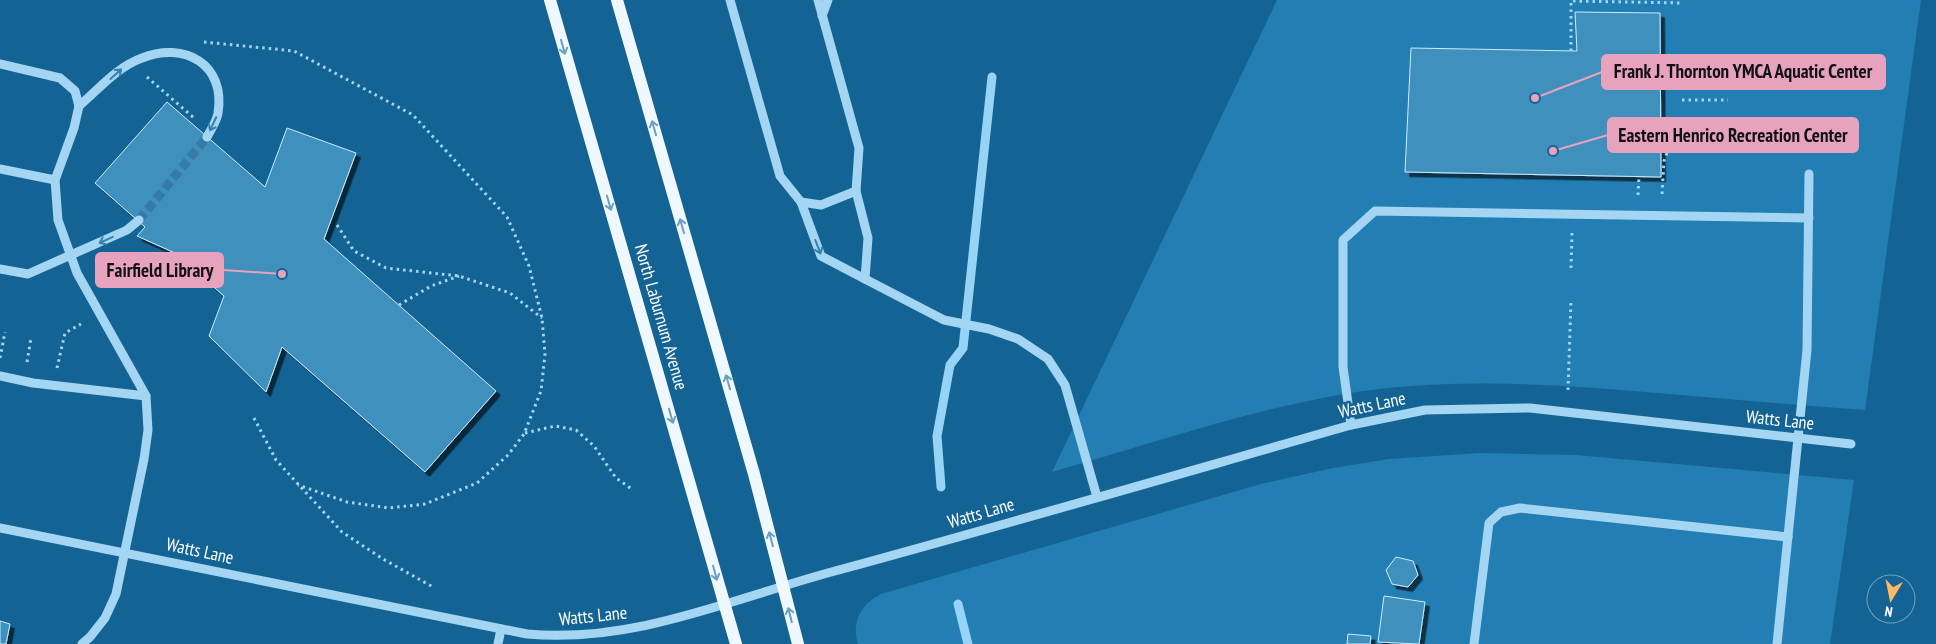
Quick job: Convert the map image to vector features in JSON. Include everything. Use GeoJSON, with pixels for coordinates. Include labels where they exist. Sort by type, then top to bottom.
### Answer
{"type":"FeatureCollection","features":[{"type":"Feature","properties":{"kind":"main road","name":"North Laburnum Avenue"},"geometry":{"type":"LineString","coordinates":[[550,0],[736,644]]}},
{"type":"Feature","properties":{"kind":"main road"},"geometry":{"type":"LineString","coordinates":[[618,0],[751,464],[798,644]]}},
{"type":"Feature","properties":{"kind":"street"},"geometry":{"type":"LineString","coordinates":[[730,0],[780,176],[801,202],[821,256],[944,320],[989,329],[1018,339],[1048,359],[1066,385],[1097,497]]}},
{"type":"Feature","properties":{"kind":"street"},"geometry":{"type":"LineString","coordinates":[[818,0],[859,148],[856,191],[868,238],[865,279]]}},
{"type":"Feature","properties":{"kind":"street"},"geometry":{"type":"LineString","coordinates":[[822,16],[828,0]]}},
{"type":"Feature","properties":{"kind":"street"},"geometry":{"type":"LineString","coordinates":[[79,106],[123,67],[143,58],[168,51],[184,54],[197,59],[208,67],[215,80],[218,114],[207,137]]}},
{"type":"Feature","properties":{"kind":"street"},"geometry":{"type":"LineString","coordinates":[[0,64],[60,78],[75,91],[79,106],[74,128],[55,180],[58,220],[77,273],[146,396],[148,430],[116,594],[105,618],[82,644]]}},
{"type":"Feature","properties":{"kind":"street"},"geometry":{"type":"LineString","coordinates":[[0,169],[55,180]]}},
{"type":"Feature","properties":{"kind":"street"},"geometry":{"type":"LineString","coordinates":[[1777,644],[1807,350],[1809,174]]}},
{"type":"Feature","properties":{"kind":"street"},"geometry":{"type":"LineString","coordinates":[[801,202],[821,205],[856,191]]}},
{"type":"Feature","properties":{"kind":"street"},"geometry":{"type":"LineString","coordinates":[[1351,425],[1343,367],[1343,240],[1375,211],[1809,218]]}},
{"type":"Feature","properties":{"kind":"street"},"geometry":{"type":"LineString","coordinates":[[0,269],[28,274],[127,230],[139,220]]}},
{"type":"Feature","properties":{"kind":"street"},"geometry":{"type":"LineString","coordinates":[[0,376],[146,396]]}},
{"type":"Feature","properties":{"kind":"street","name":"Watts Lane"},"geometry":{"type":"LineString","coordinates":[[0,528],[501,629],[554,637],[590,635],[637,628],[1351,425],[1425,410],[1530,408],[1851,444]]}},
{"type":"Feature","properties":{"kind":"street"},"geometry":{"type":"LineString","coordinates":[[1474,644],[1489,523],[1501,512],[1520,508],[1788,537]]}},
{"type":"Feature","properties":{"kind":"street"},"geometry":{"type":"LineString","coordinates":[[498,644],[501,629]]}},
{"type":"Feature","properties":{"kind":"path"},"geometry":{"type":"LineString","coordinates":[[1571,51],[1571,1],[1684,3]]}},
{"type":"Feature","properties":{"kind":"path"},"geometry":{"type":"LineString","coordinates":[[199,41],[294,51],[414,115],[507,217],[529,266],[542,318],[545,354],[541,390],[524,434],[508,455],[469,488],[425,504],[389,508],[347,502],[298,485]]}},
{"type":"Feature","properties":{"kind":"path"},"geometry":{"type":"LineString","coordinates":[[147,76],[194,118]]}},
{"type":"Feature","properties":{"kind":"path"},"geometry":{"type":"LineString","coordinates":[[1682,100],[1728,100]]}},
{"type":"Feature","properties":{"kind":"path"},"geometry":{"type":"LineString","coordinates":[[1662,194],[1663,161],[1668,150],[1680,146]]}},
{"type":"Feature","properties":{"kind":"path"},"geometry":{"type":"LineString","coordinates":[[1638,196],[1639,176]]}},
{"type":"Feature","properties":{"kind":"path"},"geometry":{"type":"LineString","coordinates":[[336,225],[354,250],[386,268],[459,276],[510,293],[542,318]]}},
{"type":"Feature","properties":{"kind":"path"},"geometry":{"type":"LineString","coordinates":[[1572,232],[1572,268]]}},
{"type":"Feature","properties":{"kind":"path"},"geometry":{"type":"LineString","coordinates":[[399,306],[431,286],[459,276]]}},
{"type":"Feature","properties":{"kind":"path"},"geometry":{"type":"LineString","coordinates":[[1568,390],[1571,301]]}},
{"type":"Feature","properties":{"kind":"path"},"geometry":{"type":"LineString","coordinates":[[57,368],[65,333],[81,324]]}},
{"type":"Feature","properties":{"kind":"path"},"geometry":{"type":"LineString","coordinates":[[0,358],[5,332]]}},
{"type":"Feature","properties":{"kind":"path"},"geometry":{"type":"LineString","coordinates":[[27,362],[31,338]]}},
{"type":"Feature","properties":{"kind":"path"},"geometry":{"type":"LineString","coordinates":[[254,418],[276,460],[342,532],[383,559],[433,587]]}},
{"type":"Feature","properties":{"kind":"path"},"geometry":{"type":"LineString","coordinates":[[524,434],[555,426],[576,430],[594,446],[616,478],[633,490]]}},
{"type":"Feature","properties":{"kind":"shaded area"},"geometry":{"type":"Polygon","coordinates":[[[1277,0],[1921,0],[1865,410],[1580,387],[1501,384],[1423,385],[1344,394],[1307,401],[1197,429],[1052,472],[1277,0]]]}},
{"type":"Feature","properties":{"kind":"shaded area"},"geometry":{"type":"Polygon","coordinates":[[[1479,453],[1576,455],[1854,480],[1830,644],[858,644],[856,628],[859,614],[868,603],[881,594],[1261,484],[1333,468],[1389,459],[1479,453]]]}},
{"type":"Feature","properties":{"kind":"building"},"geometry":{"type":"Polygon","coordinates":[[[1575,12],[1660,13],[1661,177],[1405,172],[1411,48],[1577,51],[1575,12]]]}},
{"type":"Feature","properties":{"kind":"building"},"geometry":{"type":"Polygon","coordinates":[[[167,102],[265,187],[287,128],[356,153],[324,239],[496,391],[425,472],[282,347],[266,392],[209,336],[224,296],[175,253],[137,236],[145,227],[95,183],[167,102]]]}},
{"type":"Feature","properties":{"kind":"building"},"geometry":{"type":"Polygon","coordinates":[[[1396,557],[1413,561],[1418,575],[1408,587],[1392,584],[1386,570],[1396,557]]]}},
{"type":"Feature","properties":{"kind":"building"},"geometry":{"type":"Polygon","coordinates":[[[1384,596],[1425,602],[1419,644],[1378,642],[1384,596]]]}},
{"type":"Feature","properties":{"kind":"building"},"geometry":{"type":"Polygon","coordinates":[[[0,621],[10,624],[6,644],[0,644],[0,621]]]}},
{"type":"Feature","properties":{"kind":"building"},"geometry":{"type":"Polygon","coordinates":[[[1348,634],[1371,636],[1370,644],[1347,644],[1348,634]]]}},
{"type":"Feature","properties":{"kind":"waterway"},"geometry":{"type":"LineString","coordinates":[[941,487],[937,436],[950,365],[963,348],[992,77]]}},
{"type":"Feature","properties":{"kind":"waterway"},"geometry":{"type":"LineString","coordinates":[[958,604],[968,644]]}},
{"type":"Feature","properties":{"kind":"tunnel"},"geometry":{"type":"LineString","coordinates":[[139,220],[207,137]]}},
{"type":"Feature","properties":{"kind":"place","name":"Frank J. Thornton YMCA Aquatic Center"},"geometry":{"type":"Point","coordinates":[1535,98]}},
{"type":"Feature","properties":{"kind":"place","name":"Eastern Henrico Recreation Center"},"geometry":{"type":"Point","coordinates":[1553,151]}},
{"type":"Feature","properties":{"kind":"place","name":"Fairfield Library"},"geometry":{"type":"Point","coordinates":[282,274]}}]}
